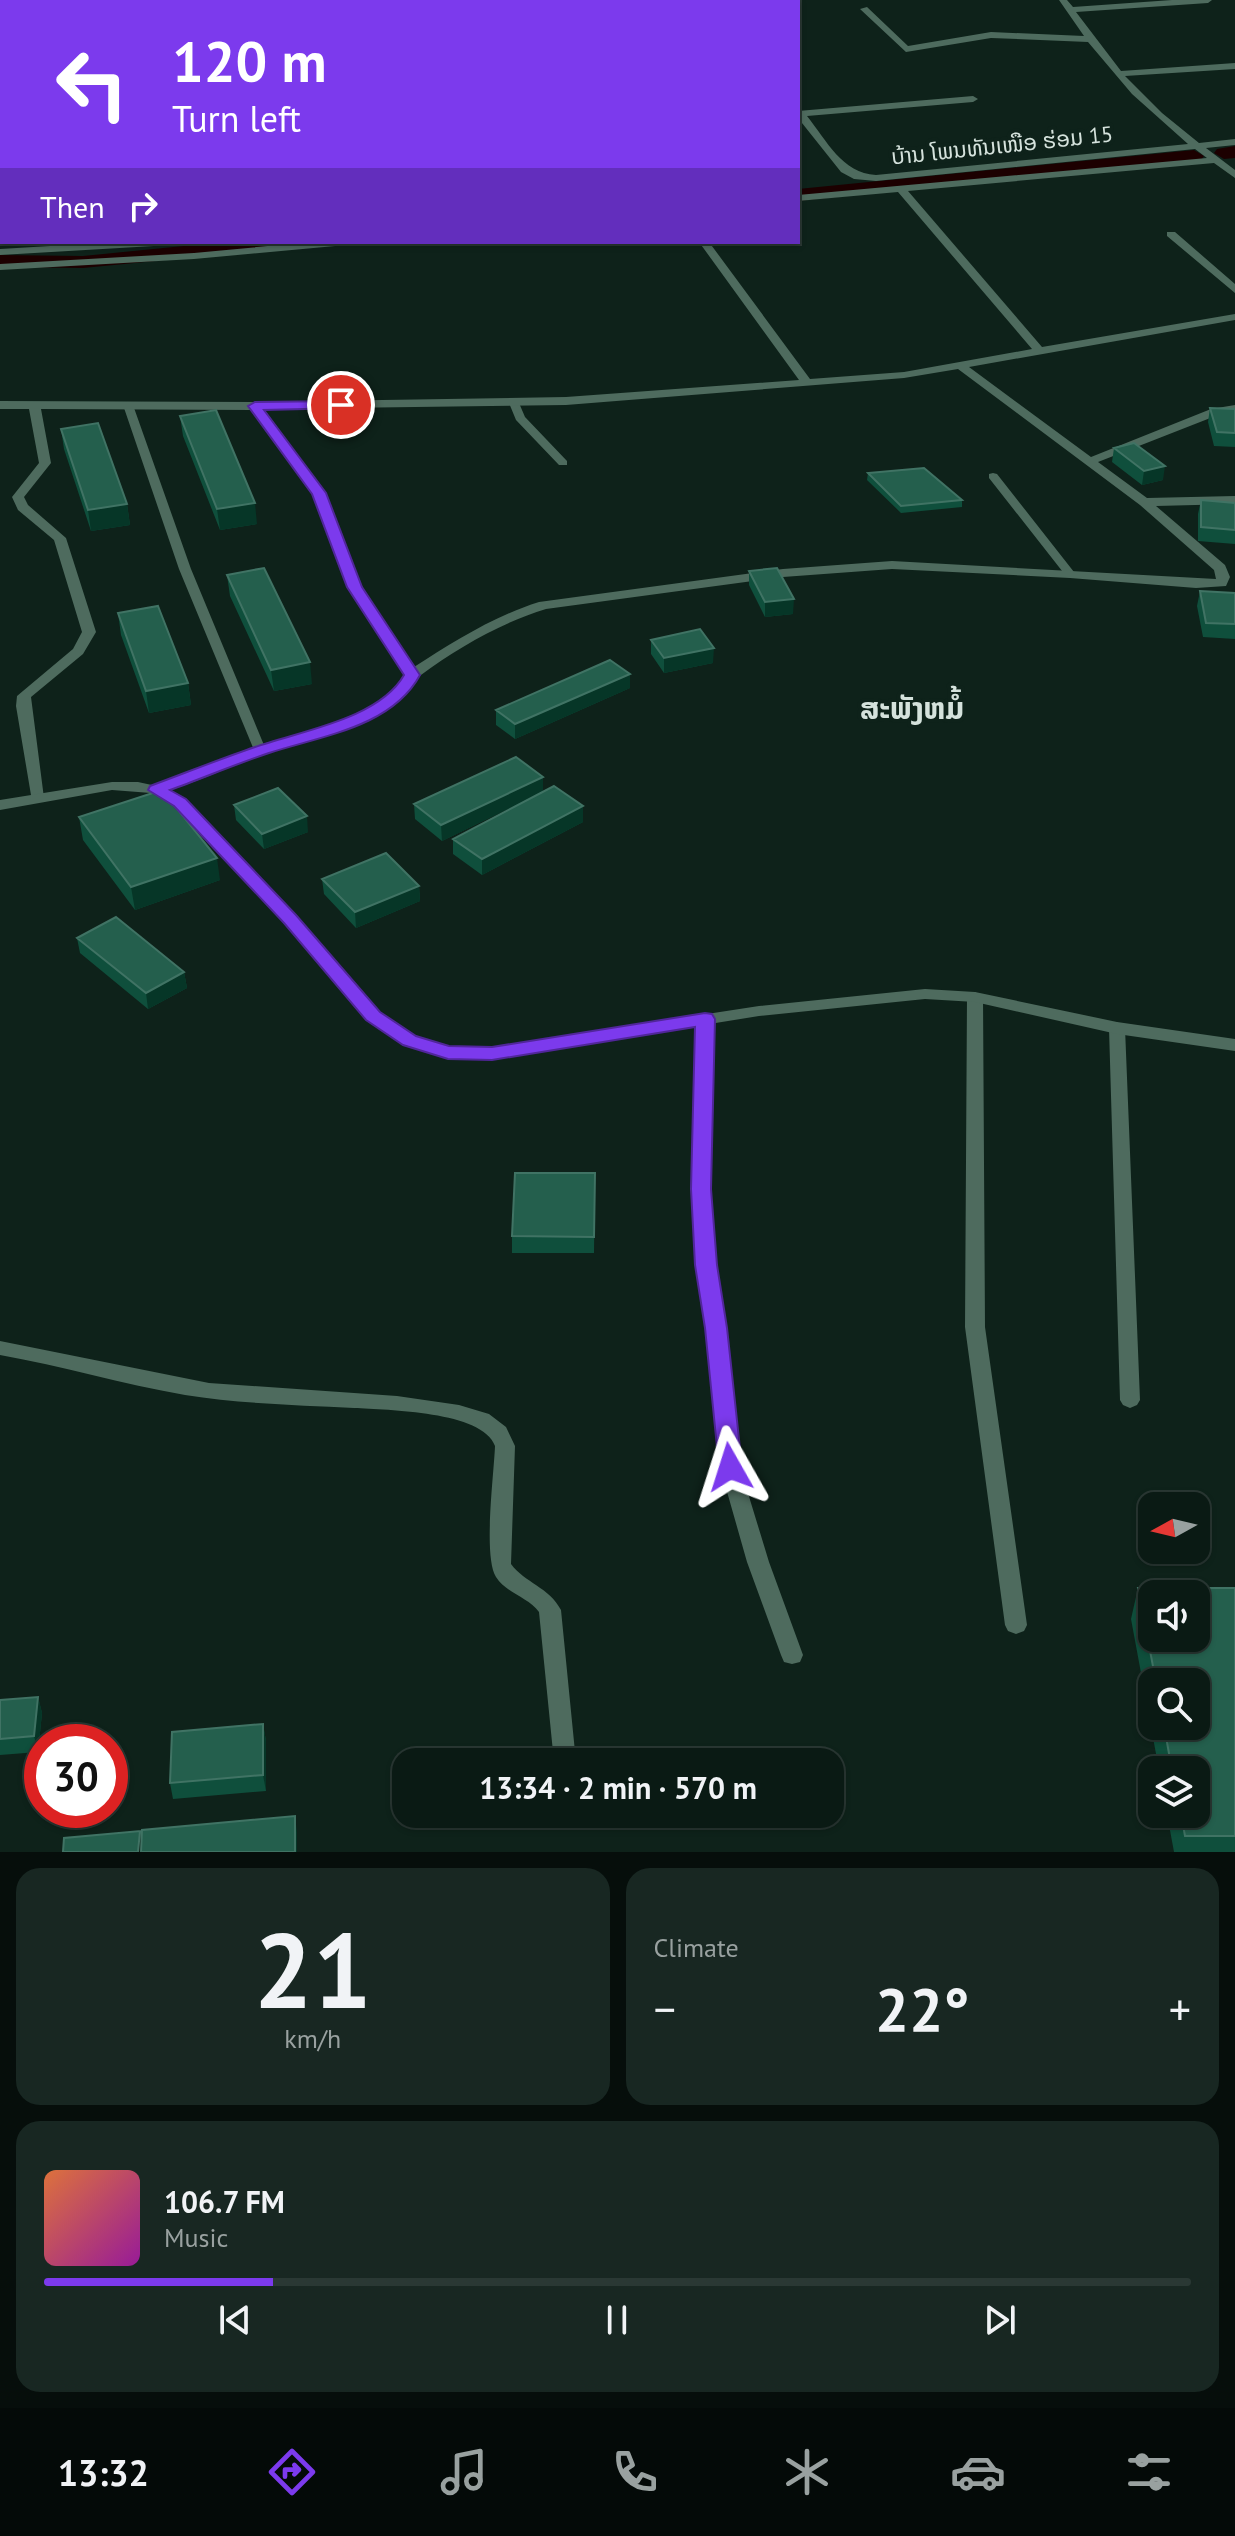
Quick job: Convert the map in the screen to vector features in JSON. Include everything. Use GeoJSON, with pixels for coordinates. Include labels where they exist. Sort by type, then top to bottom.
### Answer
{"type":"FeatureCollection","features":[{"type":"Feature","properties":{"kind":"street"},"geometry":{"type":"LineString","coordinates":[[1063,0],[1118,74],[1195,146],[1235,175]]}},
{"type":"Feature","properties":{"kind":"street"},"geometry":{"type":"LineString","coordinates":[[1070,10],[1208,0]]}},
{"type":"Feature","properties":{"kind":"street"},"geometry":{"type":"LineString","coordinates":[[864,9],[906,49],[991,35],[1089,39]]}},
{"type":"Feature","properties":{"kind":"street"},"geometry":{"type":"LineString","coordinates":[[1118,74],[1235,66]]}},
{"type":"Feature","properties":{"kind":"street"},"geometry":{"type":"LineString","coordinates":[[800,114],[973,99]]}},
{"type":"Feature","properties":{"kind":"street","name":"ບ້ານ ໂພນທັນເໜືອ ຮ່ອມ 15"},"geometry":{"type":"LineString","coordinates":[[800,115],[845,170],[858,177],[876,178],[1235,142]]}},
{"type":"Feature","properties":{"kind":"street"},"geometry":{"type":"LineString","coordinates":[[800,198],[1216,160]]}},
{"type":"Feature","properties":{"kind":"street"},"geometry":{"type":"LineString","coordinates":[[900,188],[1040,352]]}},
{"type":"Feature","properties":{"kind":"street"},"geometry":{"type":"LineString","coordinates":[[1171,234],[1235,290]]}},
{"type":"Feature","properties":{"kind":"street"},"geometry":{"type":"LineString","coordinates":[[0,252],[137,244]]}},
{"type":"Feature","properties":{"kind":"street"},"geometry":{"type":"LineString","coordinates":[[0,267],[149,260],[324,244]]}},
{"type":"Feature","properties":{"kind":"street"},"geometry":{"type":"LineString","coordinates":[[705,244],[807,383]]}},
{"type":"Feature","properties":{"kind":"street"},"geometry":{"type":"LineString","coordinates":[[0,405],[514,403],[807,383],[962,367],[1235,317]]}},
{"type":"Feature","properties":{"kind":"street"},"geometry":{"type":"LineString","coordinates":[[962,367],[1144,502],[1220,568],[1228,585]]}},
{"type":"Feature","properties":{"kind":"street"},"geometry":{"type":"LineString","coordinates":[[34,404],[45,463],[18,497],[22,507],[60,538],[89,632],[78,651],[24,696],[37,798]]}},
{"type":"Feature","properties":{"kind":"street"},"geometry":{"type":"LineString","coordinates":[[255,406],[319,493],[355,587],[412,675]]}},
{"type":"Feature","properties":{"kind":"street"},"geometry":{"type":"LineString","coordinates":[[1091,461],[1215,412],[1235,409]]}},
{"type":"Feature","properties":{"kind":"street"},"geometry":{"type":"LineString","coordinates":[[1144,502],[1235,500]]}},
{"type":"Feature","properties":{"kind":"street"},"geometry":{"type":"LineString","coordinates":[[156,790],[260,750],[354,721],[391,701],[403,691],[412,675],[458,645],[521,612],[544,605],[783,573],[892,565],[1228,585]]}},
{"type":"Feature","properties":{"kind":"street"},"geometry":{"type":"LineString","coordinates":[[0,805],[112,786],[156,790],[180,803],[290,919],[373,1016],[410,1041],[448,1052],[492,1053],[705,1019],[925,994],[975,997],[1117,1028],[1235,1045]]}},
{"type":"Feature","properties":{"kind":"street"},"geometry":{"type":"LineString","coordinates":[[975,997],[975,1327],[1016,1625]]}},
{"type":"Feature","properties":{"kind":"street"},"geometry":{"type":"LineString","coordinates":[[705,1019],[701,1189],[706,1265],[716,1328],[730,1467],[758,1562],[792,1655]]}},
{"type":"Feature","properties":{"kind":"street"},"geometry":{"type":"LineString","coordinates":[[1117,1028],[1130,1400]]}},
{"type":"Feature","properties":{"kind":"street"},"geometry":{"type":"LineString","coordinates":[[0,1348],[207,1391],[397,1404],[460,1413],[492,1425],[502,1433],[505,1446],[500,1564],[505,1576],[538,1594],[550,1610],[564,1748]]}},
{"type":"Feature","properties":{"kind":"lane"},"geometry":{"type":"LineString","coordinates":[[514,403],[520,418],[563,463]]}},
{"type":"Feature","properties":{"kind":"lane"},"geometry":{"type":"LineString","coordinates":[[128,405],[185,569],[260,750]]}},
{"type":"Feature","properties":{"kind":"lane"},"geometry":{"type":"LineString","coordinates":[[993,476],[1070,574]]}},
{"type":"Feature","properties":{"kind":"building"},"geometry":{"type":"Polygon","coordinates":[[[1210,408],[1235,409],[1235,433],[1217,432],[1210,408]]]}},
{"type":"Feature","properties":{"kind":"building"},"geometry":{"type":"Polygon","coordinates":[[[216,410],[255,503],[217,509],[180,416],[216,410]]]}},
{"type":"Feature","properties":{"kind":"building"},"geometry":{"type":"Polygon","coordinates":[[[98,423],[127,504],[88,510],[61,429],[98,423]]]}},
{"type":"Feature","properties":{"kind":"building"},"geometry":{"type":"Polygon","coordinates":[[[1134,443],[1165,466],[1144,471],[1114,448],[1134,443]]]}},
{"type":"Feature","properties":{"kind":"building"},"geometry":{"type":"Polygon","coordinates":[[[924,468],[962,500],[901,506],[868,473],[924,468]]]}},
{"type":"Feature","properties":{"kind":"building"},"geometry":{"type":"Polygon","coordinates":[[[1201,500],[1235,503],[1235,530],[1201,527],[1201,500]]]}},
{"type":"Feature","properties":{"kind":"building"},"geometry":{"type":"Polygon","coordinates":[[[264,568],[310,662],[271,670],[227,575],[264,568]]]}},
{"type":"Feature","properties":{"kind":"building"},"geometry":{"type":"Polygon","coordinates":[[[777,568],[794,599],[765,602],[749,571],[777,568]]]}},
{"type":"Feature","properties":{"kind":"building"},"geometry":{"type":"Polygon","coordinates":[[[1200,591],[1235,593],[1235,624],[1206,623],[1200,591]]]}},
{"type":"Feature","properties":{"kind":"building"},"geometry":{"type":"Polygon","coordinates":[[[158,606],[188,683],[146,691],[118,613],[158,606]]]}},
{"type":"Feature","properties":{"kind":"building"},"geometry":{"type":"Polygon","coordinates":[[[700,629],[714,648],[664,658],[651,640],[700,629]]]}},
{"type":"Feature","properties":{"kind":"building"},"geometry":{"type":"Polygon","coordinates":[[[610,660],[630,674],[515,724],[496,710],[610,660]]]}},
{"type":"Feature","properties":{"kind":"building"},"geometry":{"type":"Polygon","coordinates":[[[516,757],[543,777],[441,825],[414,804],[516,757]]]}},
{"type":"Feature","properties":{"kind":"building"},"geometry":{"type":"Polygon","coordinates":[[[554,786],[583,806],[482,859],[453,839],[554,786]]]}},
{"type":"Feature","properties":{"kind":"building"},"geometry":{"type":"Polygon","coordinates":[[[278,788],[307,816],[262,834],[234,805],[278,788]]]}},
{"type":"Feature","properties":{"kind":"building"},"geometry":{"type":"Polygon","coordinates":[[[162,790],[217,858],[131,887],[79,817],[162,790]]]}},
{"type":"Feature","properties":{"kind":"building"},"geometry":{"type":"Polygon","coordinates":[[[386,853],[419,886],[355,912],[322,879],[386,853]]]}},
{"type":"Feature","properties":{"kind":"building"},"geometry":{"type":"Polygon","coordinates":[[[116,917],[184,972],[146,993],[77,938],[116,917]]]}},
{"type":"Feature","properties":{"kind":"building"},"geometry":{"type":"Polygon","coordinates":[[[515,1173],[595,1173],[594,1237],[512,1236],[515,1173]]]}},
{"type":"Feature","properties":{"kind":"building"},"geometry":{"type":"Polygon","coordinates":[[[1210,1588],[1235,1588],[1235,1836],[1185,1836],[1184,1828],[1210,1828],[1210,1756],[1169,1756],[1167,1740],[1210,1740],[1210,1668],[1153,1668],[1150,1652],[1210,1652],[1210,1588]]]}},
{"type":"Feature","properties":{"kind":"building"},"geometry":{"type":"Polygon","coordinates":[[[38,1697],[35,1724],[24,1724],[24,1737],[0,1739],[0,1700],[38,1697]]]}},
{"type":"Feature","properties":{"kind":"building"},"geometry":{"type":"Polygon","coordinates":[[[263,1724],[263,1775],[170,1783],[172,1732],[263,1724]]]}},
{"type":"Feature","properties":{"kind":"building"},"geometry":{"type":"Polygon","coordinates":[[[295,1816],[295,1852],[141,1852],[142,1830],[295,1816]]]}},
{"type":"Feature","properties":{"kind":"building"},"geometry":{"type":"Polygon","coordinates":[[[140,1831],[138,1852],[63,1852],[64,1838],[140,1831]]]}},
{"type":"Feature","properties":{"kind":"waterway"},"geometry":{"type":"LineString","coordinates":[[1224,153],[1235,152]]}},
{"type":"Feature","properties":{"kind":"waterway"},"geometry":{"type":"LineString","coordinates":[[800,195],[1194,156]]}},
{"type":"Feature","properties":{"kind":"waterway"},"geometry":{"type":"LineString","coordinates":[[0,261],[83,262],[269,244]]}},
{"type":"Feature","properties":{"kind":"district","name":"ສະພັງຫມໍ້"},"geometry":{"type":"Point","coordinates":[912,709]}},
{"type":"Feature","properties":{"kind":"route"},"geometry":{"type":"LineString","coordinates":[[341,405],[255,406],[319,493],[355,587],[412,675],[403,691],[391,701],[354,721],[260,750],[156,790],[180,803],[290,919],[373,1016],[410,1041],[448,1052],[492,1053],[705,1019],[701,1189],[706,1265],[716,1328],[730,1467]]}}]}
